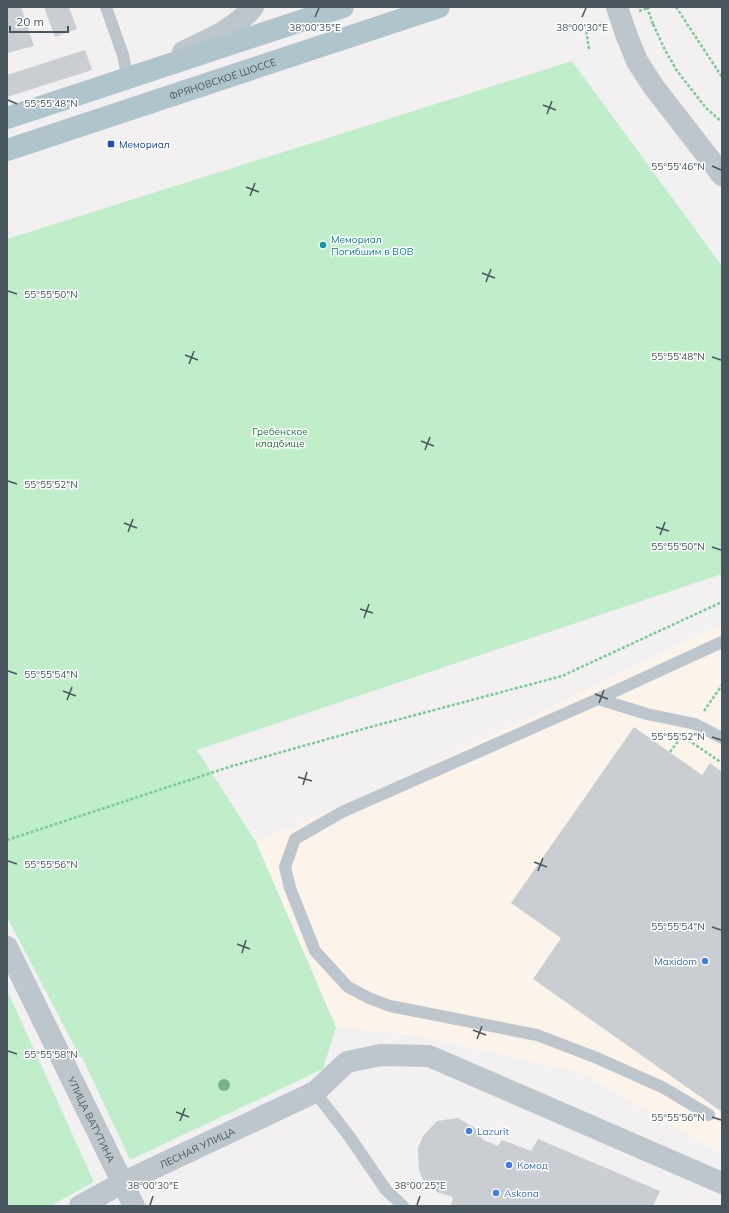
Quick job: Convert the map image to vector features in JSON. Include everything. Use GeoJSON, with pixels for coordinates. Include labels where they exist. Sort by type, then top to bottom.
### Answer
{"type":"FeatureCollection","features":[{"type":"Feature","properties":{"kind":"main road"},"geometry":{"type":"LineString","coordinates":[[7,118],[342,7]]}},
{"type":"Feature","properties":{"kind":"main road","name":"ФРЯНОВСКОЕ ШОССЕ"},"geometry":{"type":"LineString","coordinates":[[7,150],[439,7]]}},
{"type":"Feature","properties":{"kind":"street"},"geometry":{"type":"LineString","coordinates":[[128,79],[222,33],[248,14],[253,7]]}},
{"type":"Feature","properties":{"kind":"street"},"geometry":{"type":"LineString","coordinates":[[617,7],[637,61],[653,86],[722,175]]}},
{"type":"Feature","properties":{"kind":"street","name":"УЛИЦА ВАТУТИНА"},"geometry":{"type":"LineString","coordinates":[[7,947],[134,1206]]}},
{"type":"Feature","properties":{"kind":"street","name":"ЛЕСНАЯ УЛИЦА"},"geometry":{"type":"LineString","coordinates":[[80,1206],[122,1183],[315,1092],[347,1062],[381,1056],[429,1056],[722,1183]]}},
{"type":"Feature","properties":{"kind":"lane"},"geometry":{"type":"LineString","coordinates":[[106,7],[123,55],[128,79]]}},
{"type":"Feature","properties":{"kind":"lane"},"geometry":{"type":"LineString","coordinates":[[708,1115],[664,1088],[597,1058],[536,1035],[390,1006],[369,998],[348,987],[315,951],[290,888],[285,867],[295,839],[342,812],[598,699],[722,642]]}},
{"type":"Feature","properties":{"kind":"lane"},"geometry":{"type":"LineString","coordinates":[[598,699],[647,714],[695,724],[722,738]]}},
{"type":"Feature","properties":{"kind":"lane"},"geometry":{"type":"LineString","coordinates":[[315,1092],[349,1136],[386,1190],[403,1206]]}},
{"type":"Feature","properties":{"kind":"path"},"geometry":{"type":"LineString","coordinates":[[647,7],[665,50],[677,71],[706,108],[722,122]]}},
{"type":"Feature","properties":{"kind":"path"},"geometry":{"type":"LineString","coordinates":[[676,7],[722,77]]}},
{"type":"Feature","properties":{"kind":"path"},"geometry":{"type":"LineString","coordinates":[[7,840],[232,766],[374,726],[562,676],[722,602]]}},
{"type":"Feature","properties":{"kind":"path"},"geometry":{"type":"LineString","coordinates":[[682,736],[722,763]]}},
{"type":"Feature","properties":{"kind":"shaded area"},"geometry":{"type":"Polygon","coordinates":[[[722,624],[722,1154],[579,1072],[413,1035],[336,1027],[256,842],[399,780],[722,624]]]}},
{"type":"Feature","properties":{"kind":"green space","name":"Гребенское кладбище"},"geometry":{"type":"Polygon","coordinates":[[[572,61],[722,266],[722,574],[197,750],[256,842],[336,1027],[323,1069],[130,1160],[82,1057],[80,1057],[7,917],[7,239],[572,61]]]}},
{"type":"Feature","properties":{"kind":"green space"},"geometry":{"type":"Polygon","coordinates":[[[7,990],[94,1182],[50,1206],[7,1206],[7,990]]]}},
{"type":"Feature","properties":{"kind":"building"},"geometry":{"type":"Polygon","coordinates":[[[7,7],[21,7],[34,46],[7,53],[7,7]]]}},
{"type":"Feature","properties":{"kind":"building"},"geometry":{"type":"Polygon","coordinates":[[[44,7],[69,7],[77,29],[55,37],[44,7]]]}},
{"type":"Feature","properties":{"kind":"building"},"geometry":{"type":"Polygon","coordinates":[[[85,50],[92,70],[7,97],[7,75],[85,50]]]}},
{"type":"Feature","properties":{"kind":"building"},"geometry":{"type":"Polygon","coordinates":[[[634,727],[702,775],[710,763],[722,772],[722,1112],[533,979],[561,938],[511,903],[634,727]]]}},
{"type":"Feature","properties":{"kind":"building","name":"Комод"},"geometry":{"type":"Polygon","coordinates":[[[458,1118],[475,1128],[483,1140],[498,1146],[502,1140],[531,1151],[538,1139],[660,1191],[653,1206],[451,1206],[453,1197],[437,1192],[423,1180],[419,1170],[418,1148],[423,1136],[437,1121],[458,1118]]]}},
{"type":"Feature","properties":{"kind":"place","name":"Мемориал"},"geometry":{"type":"Point","coordinates":[111,144]}},
{"type":"Feature","properties":{"kind":"place","name":"Мемориал Погибшим в ВОВ"},"geometry":{"type":"Point","coordinates":[323,245]}},
{"type":"Feature","properties":{"kind":"place","name":"Maxidom"},"geometry":{"type":"Point","coordinates":[705,961]}},
{"type":"Feature","properties":{"kind":"place","name":"Lazurit"},"geometry":{"type":"Point","coordinates":[469,1131]}},
{"type":"Feature","properties":{"kind":"place","name":"Комод"},"geometry":{"type":"Point","coordinates":[509,1165]}},
{"type":"Feature","properties":{"kind":"place","name":"Askona"},"geometry":{"type":"Point","coordinates":[496,1193]}}]}
